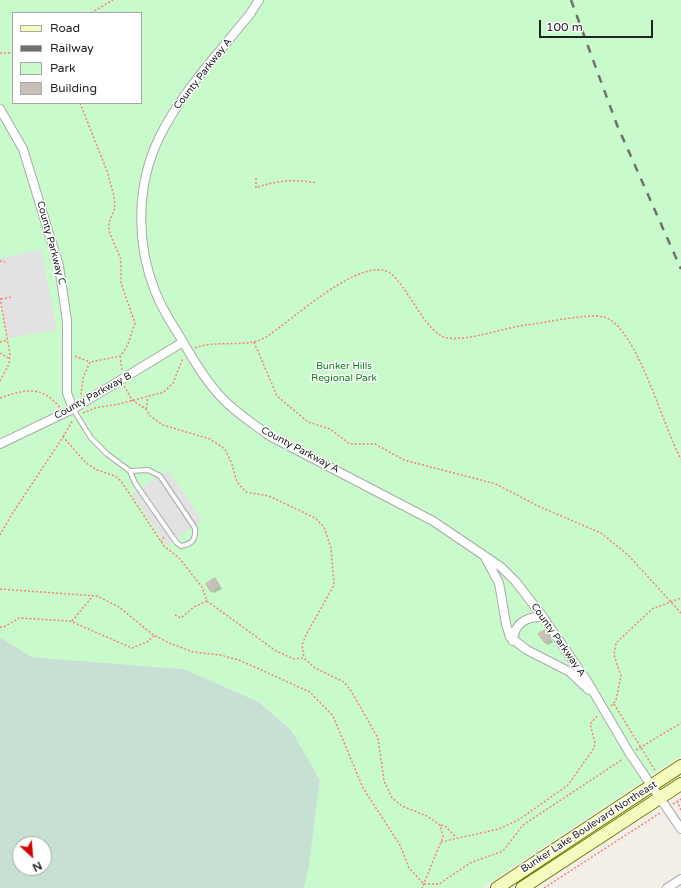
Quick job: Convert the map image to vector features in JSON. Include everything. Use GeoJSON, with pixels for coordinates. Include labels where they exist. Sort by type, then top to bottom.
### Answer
{"type":"FeatureCollection","features":[{"type":"Feature","properties":{"kind":"main road","name":"Bunker Lake Boulevard Northeast"},"geometry":{"type":"LineString","coordinates":[[496,888],[681,766]]}},
{"type":"Feature","properties":{"kind":"main road"},"geometry":{"type":"LineString","coordinates":[[522,888],[681,784]]}},
{"type":"Feature","properties":{"kind":"street","name":"County Parkway A"},"geometry":{"type":"LineString","coordinates":[[259,0],[250,14],[175,108],[158,139],[148,169],[142,208],[144,251],[155,291],[169,320],[201,371],[223,399],[268,435],[433,520],[460,537],[484,557],[501,567],[516,582],[543,617],[587,681],[630,754],[681,827]]}},
{"type":"Feature","properties":{"kind":"street","name":"County Parkway C"},"geometry":{"type":"LineString","coordinates":[[0,109],[14,130],[23,149],[59,266],[66,307],[68,352],[67,393],[73,409]]}},
{"type":"Feature","properties":{"kind":"street","name":"County Parkway B"},"geometry":{"type":"LineString","coordinates":[[0,444],[73,409],[183,342]]}},
{"type":"Feature","properties":{"kind":"street","name":"County Parkway A"},"geometry":{"type":"LineString","coordinates":[[484,557],[499,583],[506,624],[513,641],[527,650],[570,672],[593,693]]}},
{"type":"Feature","properties":{"kind":"street"},"geometry":{"type":"LineString","coordinates":[[513,641],[516,628],[521,622],[527,618],[543,617]]}},
{"type":"Feature","properties":{"kind":"street"},"geometry":{"type":"LineString","coordinates":[[667,888],[681,879]]}},
{"type":"Feature","properties":{"kind":"lane"},"geometry":{"type":"LineString","coordinates":[[73,409],[91,438],[107,454],[130,471],[135,484],[176,542],[180,546],[188,545],[193,541],[196,534],[195,528],[160,476],[148,470],[130,471]]}},
{"type":"Feature","properties":{"kind":"path"},"geometry":{"type":"LineString","coordinates":[[93,12],[113,0]]}},
{"type":"Feature","properties":{"kind":"path"},"geometry":{"type":"LineString","coordinates":[[0,53],[12,54]]}},
{"type":"Feature","properties":{"kind":"path"},"geometry":{"type":"LineString","coordinates":[[68,352],[90,362],[121,356],[128,344],[135,323],[121,282],[121,260],[108,231],[109,222],[115,208],[113,191],[107,171],[80,104]]}},
{"type":"Feature","properties":{"kind":"path"},"geometry":{"type":"LineString","coordinates":[[256,178],[256,188],[278,182],[299,180],[317,183]]}},
{"type":"Feature","properties":{"kind":"path"},"geometry":{"type":"LineString","coordinates":[[0,261],[5,262]]}},
{"type":"Feature","properties":{"kind":"path"},"geometry":{"type":"LineString","coordinates":[[195,348],[219,343],[254,342],[265,338],[335,287],[366,271],[377,268],[384,270],[395,278],[433,329],[443,337],[461,338],[522,326],[584,317],[603,317],[615,324],[625,335],[653,389],[671,439],[681,459]]}},
{"type":"Feature","properties":{"kind":"path"},"geometry":{"type":"LineString","coordinates":[[0,381],[10,359],[0,299],[11,297]]}},
{"type":"Feature","properties":{"kind":"path"},"geometry":{"type":"LineString","coordinates":[[0,342],[8,340]]}},
{"type":"Feature","properties":{"kind":"path"},"geometry":{"type":"LineString","coordinates":[[254,342],[277,396],[308,422],[330,429],[350,444],[375,444],[404,460],[496,484],[538,506],[601,533],[628,555],[681,613]]}},
{"type":"Feature","properties":{"kind":"path"},"geometry":{"type":"LineString","coordinates":[[0,353],[10,359]]}},
{"type":"Feature","properties":{"kind":"path"},"geometry":{"type":"LineString","coordinates":[[88,410],[164,392],[171,386],[177,377],[183,357]]}},
{"type":"Feature","properties":{"kind":"path"},"geometry":{"type":"LineString","coordinates":[[81,394],[83,378],[90,362]]}},
{"type":"Feature","properties":{"kind":"path"},"geometry":{"type":"LineString","coordinates":[[0,398],[20,392],[32,391],[46,395],[58,406]]}},
{"type":"Feature","properties":{"kind":"path"},"geometry":{"type":"LineString","coordinates":[[146,409],[148,396]]}},
{"type":"Feature","properties":{"kind":"path"},"geometry":{"type":"LineString","coordinates":[[132,400],[146,409],[150,416],[163,425],[210,439],[225,449],[232,464],[237,482],[246,492],[274,498],[315,518],[324,527],[331,548],[334,585],[306,635],[302,646],[304,658],[315,668],[344,682],[351,691],[378,738],[384,781],[392,798],[402,806],[427,816],[440,825],[446,827],[456,837]]}},
{"type":"Feature","properties":{"kind":"path"},"geometry":{"type":"LineString","coordinates":[[0,535],[12,514],[63,437],[69,425]]}},
{"type":"Feature","properties":{"kind":"path"},"geometry":{"type":"LineString","coordinates":[[63,437],[86,463],[97,470],[115,476],[121,482],[166,550],[180,559],[202,587],[207,601],[276,651],[291,658],[304,658]]}},
{"type":"Feature","properties":{"kind":"path"},"geometry":{"type":"LineString","coordinates":[[0,589],[97,596],[119,607],[155,635],[193,652],[220,655],[239,660],[293,683],[310,692],[322,702],[333,716],[371,802],[400,845],[409,868],[424,884],[438,884],[470,863],[503,851],[523,826],[639,747],[681,724]]}},
{"type":"Feature","properties":{"kind":"path"},"geometry":{"type":"LineString","coordinates":[[72,621],[93,596]]}},
{"type":"Feature","properties":{"kind":"path"},"geometry":{"type":"LineString","coordinates":[[608,708],[614,704],[621,676],[614,655],[616,643],[652,609],[669,601],[681,598]]}},
{"type":"Feature","properties":{"kind":"path"},"geometry":{"type":"LineString","coordinates":[[175,615],[180,618],[194,607],[207,601]]}},
{"type":"Feature","properties":{"kind":"path"},"geometry":{"type":"LineString","coordinates":[[0,627],[4,627],[19,618],[72,621],[132,648],[147,642],[155,635]]}},
{"type":"Feature","properties":{"kind":"path"},"geometry":{"type":"LineString","coordinates":[[614,704],[655,771]]}},
{"type":"Feature","properties":{"kind":"path"},"geometry":{"type":"LineString","coordinates":[[441,842],[456,837],[488,832],[505,827],[568,785],[594,748],[595,743],[590,724],[599,715]]}},
{"type":"Feature","properties":{"kind":"path"},"geometry":{"type":"LineString","coordinates":[[681,799],[678,801],[681,810]]}},
{"type":"Feature","properties":{"kind":"path"},"geometry":{"type":"LineString","coordinates":[[544,888],[657,815]]}},
{"type":"Feature","properties":{"kind":"path"},"geometry":{"type":"LineString","coordinates":[[422,888],[443,837],[440,825]]}},
{"type":"Feature","properties":{"kind":"green space","name":"Bunker Hills Regional Park"},"geometry":{"type":"Polygon","coordinates":[[[0,0],[681,0],[681,756],[481,888],[304,888],[309,867],[320,780],[292,731],[260,702],[184,669],[32,657],[0,637],[0,0]]]}},
{"type":"Feature","properties":{"kind":"green space"},"geometry":{"type":"Polygon","coordinates":[[[0,637],[32,657],[184,669],[259,702],[292,731],[320,780],[309,867],[304,888],[0,888],[0,637]]]}},
{"type":"Feature","properties":{"kind":"shaded area"},"geometry":{"type":"Polygon","coordinates":[[[41,250],[57,330],[7,338],[0,299],[0,258],[41,250]]]}},
{"type":"Feature","properties":{"kind":"shaded area"},"geometry":{"type":"Polygon","coordinates":[[[168,470],[202,520],[167,546],[132,494],[168,470]]]}},
{"type":"Feature","properties":{"kind":"building"},"geometry":{"type":"Polygon","coordinates":[[[215,578],[220,586],[211,592],[206,584],[215,578]]]}},
{"type":"Feature","properties":{"kind":"building"},"geometry":{"type":"Polygon","coordinates":[[[545,630],[551,639],[545,643],[538,634],[545,630]]]}},
{"type":"Feature","properties":{"kind":"railway"},"geometry":{"type":"LineString","coordinates":[[571,0],[617,125],[681,269]]}}]}
